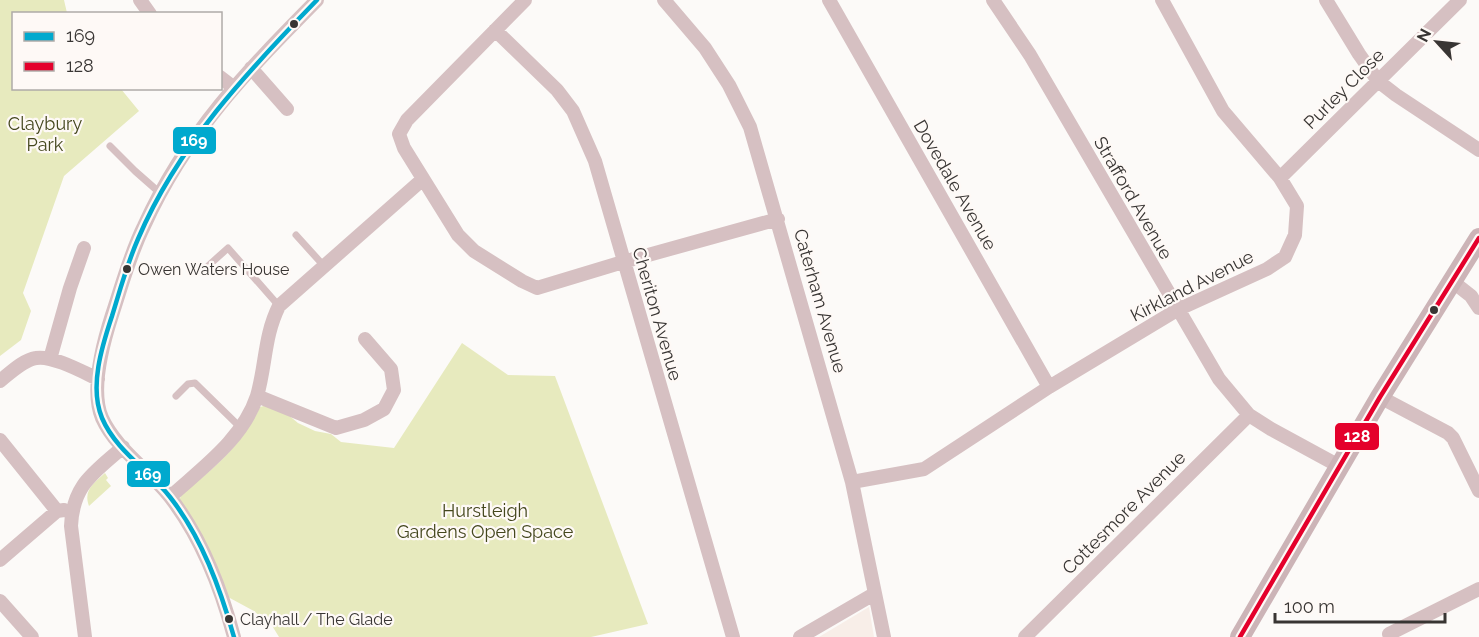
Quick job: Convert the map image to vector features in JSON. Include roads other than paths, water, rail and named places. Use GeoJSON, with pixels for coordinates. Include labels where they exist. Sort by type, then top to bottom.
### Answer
{"type":"FeatureCollection","features":[{"type":"Feature","properties":{"kind":"street"},"geometry":{"type":"LineString","coordinates":[[234,637],[225,608],[195,536],[170,497],[123,447],[103,419],[98,402],[98,379],[107,331],[131,255],[160,193],[193,140],[233,87],[317,0]]}},
{"type":"Feature","properties":{"kind":"street"},"geometry":{"type":"LineString","coordinates":[[525,0],[407,120],[399,134],[404,148],[458,236],[474,251],[522,282],[537,288],[778,219]]}},
{"type":"Feature","properties":{"kind":"street","name":"Caterham Avenue"},"geometry":{"type":"LineString","coordinates":[[664,0],[705,48],[729,85],[750,127],[852,482],[884,637]]}},
{"type":"Feature","properties":{"kind":"street","name":"Dovedale Avenue"},"geometry":{"type":"LineString","coordinates":[[829,0],[1050,387]]}},
{"type":"Feature","properties":{"kind":"street","name":"Strafford Avenue"},"geometry":{"type":"LineString","coordinates":[[993,0],[1030,55],[1219,379],[1249,415],[1270,429],[1339,466]]}},
{"type":"Feature","properties":{"kind":"street","name":"Kirkland Avenue"},"geometry":{"type":"LineString","coordinates":[[852,482],[924,469],[1050,387],[1177,310],[1267,269],[1285,257],[1295,235],[1296,206],[1280,178],[1223,111],[1162,0]]}},
{"type":"Feature","properties":{"kind":"street"},"geometry":{"type":"LineString","coordinates":[[1326,0],[1378,81],[1479,150]]}},
{"type":"Feature","properties":{"kind":"street","name":"Purley Close"},"geometry":{"type":"LineString","coordinates":[[1280,178],[1460,0]]}},
{"type":"Feature","properties":{"kind":"street","name":"Cheriton Avenue"},"geometry":{"type":"LineString","coordinates":[[495,30],[557,90],[573,111],[595,161],[733,637]]}},
{"type":"Feature","properties":{"kind":"street"},"geometry":{"type":"LineString","coordinates":[[251,68],[287,109]]}},
{"type":"Feature","properties":{"kind":"street"},"geometry":{"type":"LineString","coordinates":[[222,79],[233,87]]}},
{"type":"Feature","properties":{"kind":"street"},"geometry":{"type":"LineString","coordinates":[[170,497],[219,453],[241,428],[257,396],[270,323],[279,306],[423,179]]}},
{"type":"Feature","properties":{"kind":"street"},"geometry":{"type":"LineString","coordinates":[[1240,637],[1380,397],[1479,238]]}},
{"type":"Feature","properties":{"kind":"street"},"geometry":{"type":"LineString","coordinates":[[50,359],[84,248]]}},
{"type":"Feature","properties":{"kind":"street"},"geometry":{"type":"LineString","coordinates":[[1452,281],[1471,296],[1479,308]]}},
{"type":"Feature","properties":{"kind":"street"},"geometry":{"type":"LineString","coordinates":[[257,396],[336,428],[364,420],[384,409],[394,390],[391,369],[365,339]]}},
{"type":"Feature","properties":{"kind":"street"},"geometry":{"type":"LineString","coordinates":[[0,381],[28,360],[37,357],[50,359],[98,379]]}},
{"type":"Feature","properties":{"kind":"street"},"geometry":{"type":"LineString","coordinates":[[1380,397],[1448,433],[1479,491]]}},
{"type":"Feature","properties":{"kind":"street","name":"Cottesmore Avenue"},"geometry":{"type":"LineString","coordinates":[[1025,637],[1249,415]]}},
{"type":"Feature","properties":{"kind":"street"},"geometry":{"type":"LineString","coordinates":[[0,440],[57,511]]}},
{"type":"Feature","properties":{"kind":"street"},"geometry":{"type":"LineString","coordinates":[[85,637],[71,526],[72,509],[79,489],[123,447]]}},
{"type":"Feature","properties":{"kind":"street"},"geometry":{"type":"LineString","coordinates":[[0,560],[57,511],[72,509]]}},
{"type":"Feature","properties":{"kind":"street"},"geometry":{"type":"LineString","coordinates":[[1389,634],[1479,589]]}},
{"type":"Feature","properties":{"kind":"street"},"geometry":{"type":"LineString","coordinates":[[800,637],[874,594]]}},
{"type":"Feature","properties":{"kind":"street"},"geometry":{"type":"LineString","coordinates":[[0,601],[32,637]]}},
{"type":"Feature","properties":{"kind":"lane"},"geometry":{"type":"LineString","coordinates":[[110,146],[160,193]]}},
{"type":"Feature","properties":{"kind":"lane"},"geometry":{"type":"LineString","coordinates":[[296,235],[324,266]]}},
{"type":"Feature","properties":{"kind":"lane"},"geometry":{"type":"LineString","coordinates":[[208,266],[228,248],[279,306]]}},
{"type":"Feature","properties":{"kind":"lane"},"geometry":{"type":"LineString","coordinates":[[176,396],[188,384],[195,383],[241,428]]}},
{"type":"Feature","properties":{"kind":"place","name":"Owen Waters House"},"geometry":{"type":"Point","coordinates":[127,269]}},
{"type":"Feature","properties":{"kind":"place","name":"Clayhall / The Glade"},"geometry":{"type":"Point","coordinates":[229,619]}},
{"type":"Feature","properties":{"kind":"park label","name":"Claybury Park"},"geometry":{"type":"Point","coordinates":[45,134]}},
{"type":"Feature","properties":{"kind":"park label","name":"Hurstleigh Gardens Open Space"},"geometry":{"type":"Point","coordinates":[485,521]}}]}
